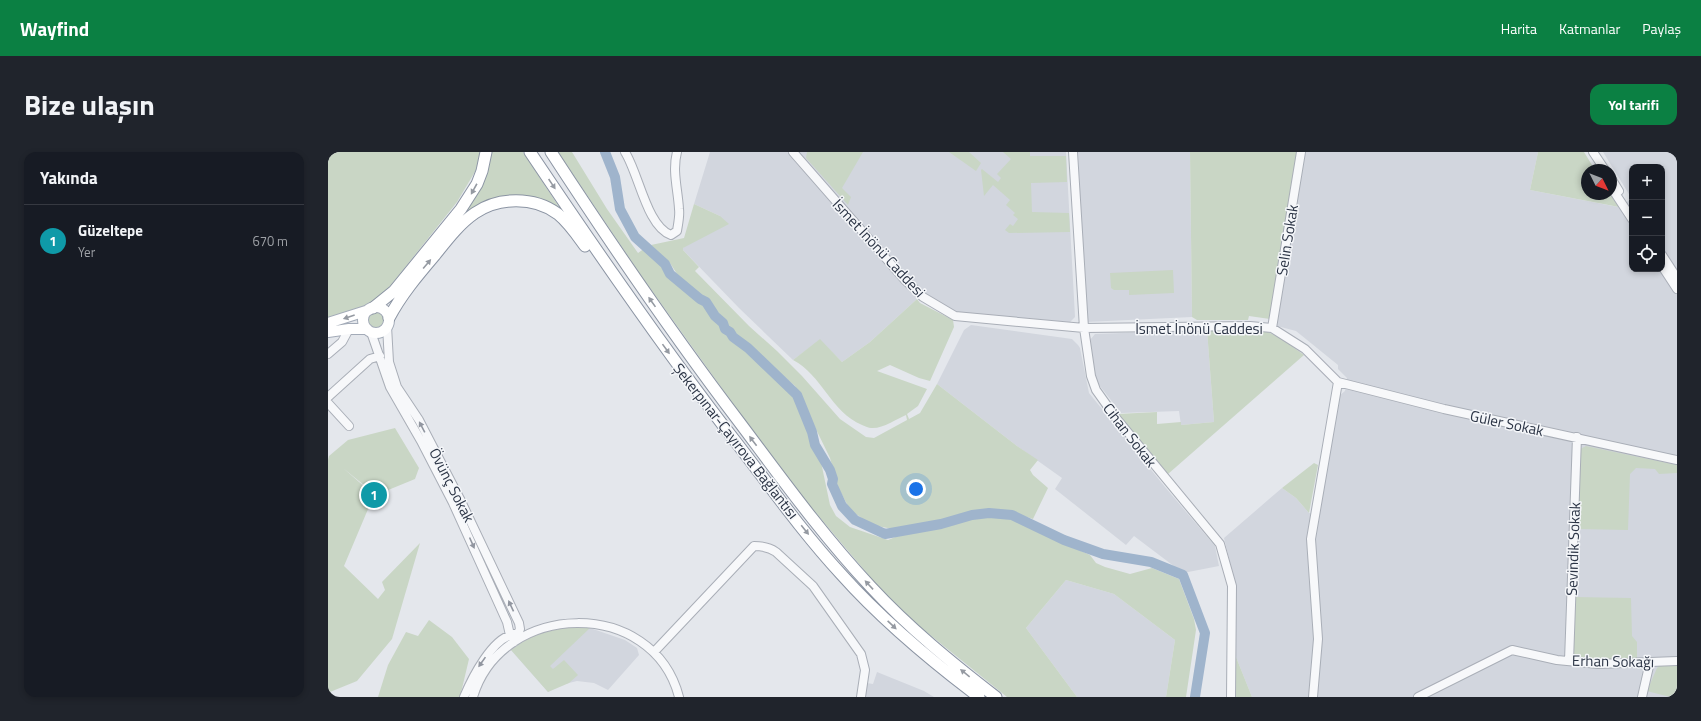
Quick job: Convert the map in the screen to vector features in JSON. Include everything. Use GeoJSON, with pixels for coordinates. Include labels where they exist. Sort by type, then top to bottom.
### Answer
{"type":"FeatureCollection","features":[{"type":"Feature","properties":{"kind":"highway"},"geometry":{"type":"LineString","coordinates":[[371,309],[394,291],[460,209],[477,184],[482,171],[486,152]]}},
{"type":"Feature","properties":{"kind":"highway","name":"Şekerpınar-Çayırova Bağlantısı"},"geometry":{"type":"LineString","coordinates":[[530,152],[652,330],[713,412],[841,574],[903,635],[979,697]]}},
{"type":"Feature","properties":{"kind":"highway","name":"Şekerpınar-Çayırova Bağlantısı"},"geometry":{"type":"LineString","coordinates":[[551,152],[613,245],[687,351],[753,441],[834,546],[907,624],[996,697]]}},
{"type":"Feature","properties":{"kind":"highway"},"geometry":{"type":"LineString","coordinates":[[388,322],[402,295],[460,226],[484,208],[497,203],[516,201],[541,205],[557,213],[567,223],[607,277],[652,330]]}},
{"type":"Feature","properties":{"kind":"main road"},"geometry":{"type":"LineString","coordinates":[[328,323],[377,308],[385,311],[388,322],[378,333],[350,329],[328,332]]}},
{"type":"Feature","properties":{"kind":"main road"},"geometry":{"type":"LineString","coordinates":[[369,331],[364,324],[364,317],[371,309]]}},
{"type":"Feature","properties":{"kind":"street"},"geometry":{"type":"LineString","coordinates":[[625,152],[632,164],[653,220],[664,232],[672,235],[677,231],[679,211],[674,161],[677,152]]}},
{"type":"Feature","properties":{"kind":"street","name":"İsmet İnönü Caddesi"},"geometry":{"type":"LineString","coordinates":[[793,152],[904,279],[923,298],[955,316],[1084,328],[1250,326],[1272,328],[1305,349],[1338,382]]}},
{"type":"Feature","properties":{"kind":"street","name":"Cihan Sokak"},"geometry":{"type":"LineString","coordinates":[[1073,152],[1084,328],[1091,376],[1096,390],[1116,418],[1220,544],[1232,586],[1231,697]]}},
{"type":"Feature","properties":{"kind":"street","name":"Selin Sokak"},"geometry":{"type":"LineString","coordinates":[[1272,328],[1301,152]]}},
{"type":"Feature","properties":{"kind":"street"},"geometry":{"type":"LineString","coordinates":[[1589,152],[1596,164]]}},
{"type":"Feature","properties":{"kind":"street"},"geometry":{"type":"LineString","coordinates":[[1594,152],[1602,164]]}},
{"type":"Feature","properties":{"kind":"street"},"geometry":{"type":"LineString","coordinates":[[1617,187],[1629,205]]}},
{"type":"Feature","properties":{"kind":"street"},"geometry":{"type":"LineString","coordinates":[[1617,196],[1629,214]]}},
{"type":"Feature","properties":{"kind":"street"},"geometry":{"type":"LineString","coordinates":[[1665,260],[1677,278]]}},
{"type":"Feature","properties":{"kind":"street"},"geometry":{"type":"LineString","coordinates":[[1665,271],[1677,289]]}},
{"type":"Feature","properties":{"kind":"street","name":"Övünç Sokak"},"geometry":{"type":"LineString","coordinates":[[388,322],[389,362],[397,387],[419,420],[460,499],[519,623],[514,636]]}},
{"type":"Feature","properties":{"kind":"street"},"geometry":{"type":"LineString","coordinates":[[328,354],[342,342],[350,329]]}},
{"type":"Feature","properties":{"kind":"street","name":"Övünç Sokak"},"geometry":{"type":"LineString","coordinates":[[369,331],[380,356],[390,387],[421,441],[453,503],[514,636]]}},
{"type":"Feature","properties":{"kind":"street"},"geometry":{"type":"LineString","coordinates":[[328,397],[370,359],[380,356]]}},
{"type":"Feature","properties":{"kind":"street"},"geometry":{"type":"LineString","coordinates":[[1313,697],[1318,639],[1311,539],[1338,382]]}},
{"type":"Feature","properties":{"kind":"street","name":"Güler Sokak"},"geometry":{"type":"LineString","coordinates":[[1338,382],[1444,409],[1677,460]]}},
{"type":"Feature","properties":{"kind":"street"},"geometry":{"type":"LineString","coordinates":[[328,404],[349,426]]}},
{"type":"Feature","properties":{"kind":"street","name":"Sevindik Sokak"},"geometry":{"type":"LineString","coordinates":[[1569,661],[1577,437]]}},
{"type":"Feature","properties":{"kind":"street"},"geometry":{"type":"LineString","coordinates":[[654,652],[754,546],[761,546],[770,548],[776,552],[813,586],[861,654],[865,670],[861,697]]}},
{"type":"Feature","properties":{"kind":"street"},"geometry":{"type":"LineString","coordinates":[[507,622],[523,632],[533,631]]}},
{"type":"Feature","properties":{"kind":"street"},"geometry":{"type":"LineString","coordinates":[[464,697],[472,677],[485,657],[514,636],[554,625],[573,623],[615,628],[632,635],[654,652],[672,676],[679,697]]}},
{"type":"Feature","properties":{"kind":"street"},"geometry":{"type":"LineString","coordinates":[[473,697],[477,685],[485,670],[514,636]]}},
{"type":"Feature","properties":{"kind":"street","name":"Erhan Sokağı"},"geometry":{"type":"LineString","coordinates":[[1418,697],[1512,650],[1569,661],[1598,664],[1677,661]]}},
{"type":"Feature","properties":{"kind":"street"},"geometry":{"type":"LineString","coordinates":[[1642,697],[1650,662]]}},
{"type":"Feature","properties":{"kind":"shaded area"},"geometry":{"type":"Polygon","coordinates":[[[710,152],[1066,152],[1075,317],[1070,322],[957,312],[925,295],[846,208],[904,279],[917,299],[870,342],[842,362],[820,340],[793,360],[739,308],[683,250],[683,248],[720,216],[694,204],[710,152]]]}},
{"type":"Feature","properties":{"kind":"shaded area"},"geometry":{"type":"Polygon","coordinates":[[[1078,152],[1190,152],[1192,317],[1086,322],[1078,152]]]}},
{"type":"Feature","properties":{"kind":"shaded area"},"geometry":{"type":"Polygon","coordinates":[[[1305,152],[1538,152],[1530,190],[1618,207],[1629,201],[1629,272],[1665,272],[1665,164],[1629,164],[1629,194],[1617,175],[1617,164],[1610,164],[1603,152],[1677,152],[1677,697],[1252,697],[1236,657],[1236,587],[1224,538],[1282,488],[1296,498],[1309,513],[1318,515],[1339,396],[1345,391],[1347,378],[1338,369],[1338,365],[1296,331],[1277,326],[1305,152]]]}},
{"type":"Feature","properties":{"kind":"shaded area"},"geometry":{"type":"Polygon","coordinates":[[[971,325],[1072,339],[1080,348],[1089,393],[1215,546],[1219,566],[1183,573],[1134,536],[1126,545],[1055,489],[1062,478],[1017,446],[937,384],[964,330],[971,325]]]}},
{"type":"Feature","properties":{"kind":"shaded area"},"geometry":{"type":"Polygon","coordinates":[[[1207,330],[1214,422],[1181,425],[1179,411],[1121,413],[1096,381],[1090,340],[1095,334],[1207,330]]]}},
{"type":"Feature","properties":{"kind":"shaded area"},"geometry":{"type":"Polygon","coordinates":[[[1066,580],[1114,594],[1175,640],[1166,697],[1077,697],[1026,628],[1066,580]]]}},
{"type":"Feature","properties":{"kind":"shaded area"},"geometry":{"type":"Polygon","coordinates":[[[590,628],[625,640],[637,648],[639,655],[608,690],[594,683],[577,681],[561,685],[548,692],[511,650],[520,644],[590,628]]]}},
{"type":"Feature","properties":{"kind":"shaded area"},"geometry":{"type":"Polygon","coordinates":[[[877,672],[924,691],[934,697],[865,697],[867,683],[873,684],[877,672]]]}},
{"type":"Feature","properties":{"kind":"green space"},"geometry":{"type":"Polygon","coordinates":[[[328,152],[480,152],[476,170],[457,202],[391,285],[376,299],[359,310],[328,318],[328,152]]]}},
{"type":"Feature","properties":{"kind":"green space"},"geometry":{"type":"Polygon","coordinates":[[[491,152],[523,152],[563,213],[518,197],[457,224],[491,152]]]}},
{"type":"Feature","properties":{"kind":"green space"},"geometry":{"type":"Polygon","coordinates":[[[558,152],[572,152],[607,209],[638,253],[645,248],[660,261],[670,277],[704,305],[731,339],[754,357],[794,394],[795,400],[821,462],[830,505],[836,516],[850,527],[888,540],[905,533],[969,518],[988,516],[1013,518],[1090,555],[1096,563],[1105,567],[1130,574],[1152,568],[1179,579],[1194,619],[1196,630],[1186,697],[1166,697],[1175,640],[1114,594],[1066,580],[1026,628],[1077,697],[1007,697],[909,618],[876,584],[810,506],[736,408],[642,277],[558,152]]]}},
{"type":"Feature","properties":{"kind":"green space"},"geometry":{"type":"Polygon","coordinates":[[[807,152],[863,152],[842,188],[851,197],[848,205],[806,158],[807,152]]]}},
{"type":"Feature","properties":{"kind":"green space"},"geometry":{"type":"Polygon","coordinates":[[[949,152],[969,152],[981,163],[976,171],[949,152]]]}},
{"type":"Feature","properties":{"kind":"green space"},"geometry":{"type":"Polygon","coordinates":[[[1003,152],[1030,152],[1030,156],[1066,156],[1067,182],[1031,183],[1032,212],[1069,213],[1070,232],[1009,233],[1005,230],[1010,224],[1013,226],[1018,219],[1013,215],[1015,213],[1006,205],[1010,200],[993,185],[984,196],[981,170],[982,169],[998,182],[1001,178],[997,174],[1011,159],[1003,152]]]}},
{"type":"Feature","properties":{"kind":"green space"},"geometry":{"type":"Polygon","coordinates":[[[1190,152],[1298,152],[1270,319],[1249,316],[1248,320],[1197,320],[1192,317],[1190,152]]]}},
{"type":"Feature","properties":{"kind":"green space"},"geometry":{"type":"Polygon","coordinates":[[[1538,152],[1584,152],[1591,164],[1581,164],[1581,200],[1530,190],[1538,152]]]}},
{"type":"Feature","properties":{"kind":"green space"},"geometry":{"type":"Polygon","coordinates":[[[1582,200],[1614,200],[1619,207],[1582,200]]]}},
{"type":"Feature","properties":{"kind":"green space"},"geometry":{"type":"Polygon","coordinates":[[[694,204],[720,216],[729,224],[683,248],[683,250],[699,267],[695,271],[749,326],[802,376],[840,419],[866,437],[874,438],[907,420],[906,415],[876,428],[870,428],[862,425],[851,419],[842,411],[812,375],[793,360],[820,339],[842,362],[870,342],[917,299],[920,303],[953,320],[954,327],[930,381],[919,378],[890,365],[877,371],[927,389],[918,406],[907,414],[909,419],[920,413],[937,384],[1017,446],[1038,460],[1030,470],[1033,475],[1048,488],[1033,519],[1008,511],[970,512],[944,521],[898,530],[872,525],[850,510],[838,487],[830,458],[795,386],[739,338],[708,300],[679,277],[670,263],[651,245],[684,238],[694,204]]]}},
{"type":"Feature","properties":{"kind":"green space"},"geometry":{"type":"Polygon","coordinates":[[[1173,270],[1174,293],[1129,295],[1129,290],[1114,290],[1111,288],[1110,273],[1173,270]]]}},
{"type":"Feature","properties":{"kind":"green space"},"geometry":{"type":"Polygon","coordinates":[[[376,312],[383,317],[384,320],[379,327],[376,328],[369,323],[368,320],[373,313],[376,312]]]}},
{"type":"Feature","properties":{"kind":"green space"},"geometry":{"type":"Polygon","coordinates":[[[1207,330],[1268,332],[1282,339],[1304,355],[1168,474],[1118,414],[1157,412],[1157,424],[1181,422],[1181,425],[1214,422],[1207,330]]]}},
{"type":"Feature","properties":{"kind":"green space"},"geometry":{"type":"Polygon","coordinates":[[[395,428],[419,468],[415,479],[376,495],[343,468],[374,495],[344,566],[378,599],[385,590],[382,582],[420,543],[392,639],[357,681],[330,692],[328,697],[328,460],[329,456],[348,440],[395,428]]]}},
{"type":"Feature","properties":{"kind":"green space"},"geometry":{"type":"Polygon","coordinates":[[[1586,446],[1677,465],[1677,473],[1659,474],[1655,469],[1636,468],[1630,474],[1628,530],[1577,529],[1580,449],[1586,446]]]}},
{"type":"Feature","properties":{"kind":"green space"},"geometry":{"type":"Polygon","coordinates":[[[1314,463],[1318,465],[1309,513],[1296,498],[1282,488],[1314,463]]]}},
{"type":"Feature","properties":{"kind":"green space"},"geometry":{"type":"Polygon","coordinates":[[[1574,597],[1631,598],[1632,636],[1637,642],[1637,658],[1600,660],[1575,656],[1571,651],[1574,597]]]}},
{"type":"Feature","properties":{"kind":"green space"},"geometry":{"type":"Polygon","coordinates":[[[429,620],[452,637],[469,659],[460,697],[378,697],[388,665],[406,632],[418,636],[429,620]]]}},
{"type":"Feature","properties":{"kind":"green space"},"geometry":{"type":"Polygon","coordinates":[[[571,627],[590,628],[550,666],[553,669],[564,660],[578,675],[569,683],[548,692],[511,650],[526,640],[540,634],[571,627]]]}},
{"type":"Feature","properties":{"kind":"green space"},"geometry":{"type":"Polygon","coordinates":[[[1236,657],[1252,697],[1236,697],[1236,657]]]}},
{"type":"Feature","properties":{"kind":"green space"},"geometry":{"type":"Polygon","coordinates":[[[1661,664],[1677,664],[1677,697],[1670,697],[1647,691],[1657,668],[1661,664]]]}},
{"type":"Feature","properties":{"kind":"waterway"},"geometry":{"type":"LineString","coordinates":[[605,152],[615,177],[620,209],[635,237],[665,264],[670,274],[700,299],[706,302],[715,316],[723,323],[725,329],[730,332],[733,337],[748,348],[797,395],[812,432],[815,445],[830,470],[833,479],[832,484],[842,506],[855,520],[885,534],[941,524],[972,515],[989,513],[1012,515],[1064,540],[1103,554],[1151,562],[1183,575],[1205,633],[1195,697]]}},
{"type":"Feature","properties":{"kind":"place","name":"Güzeltepe"},"geometry":{"type":"Point","coordinates":[374,495]}}]}
